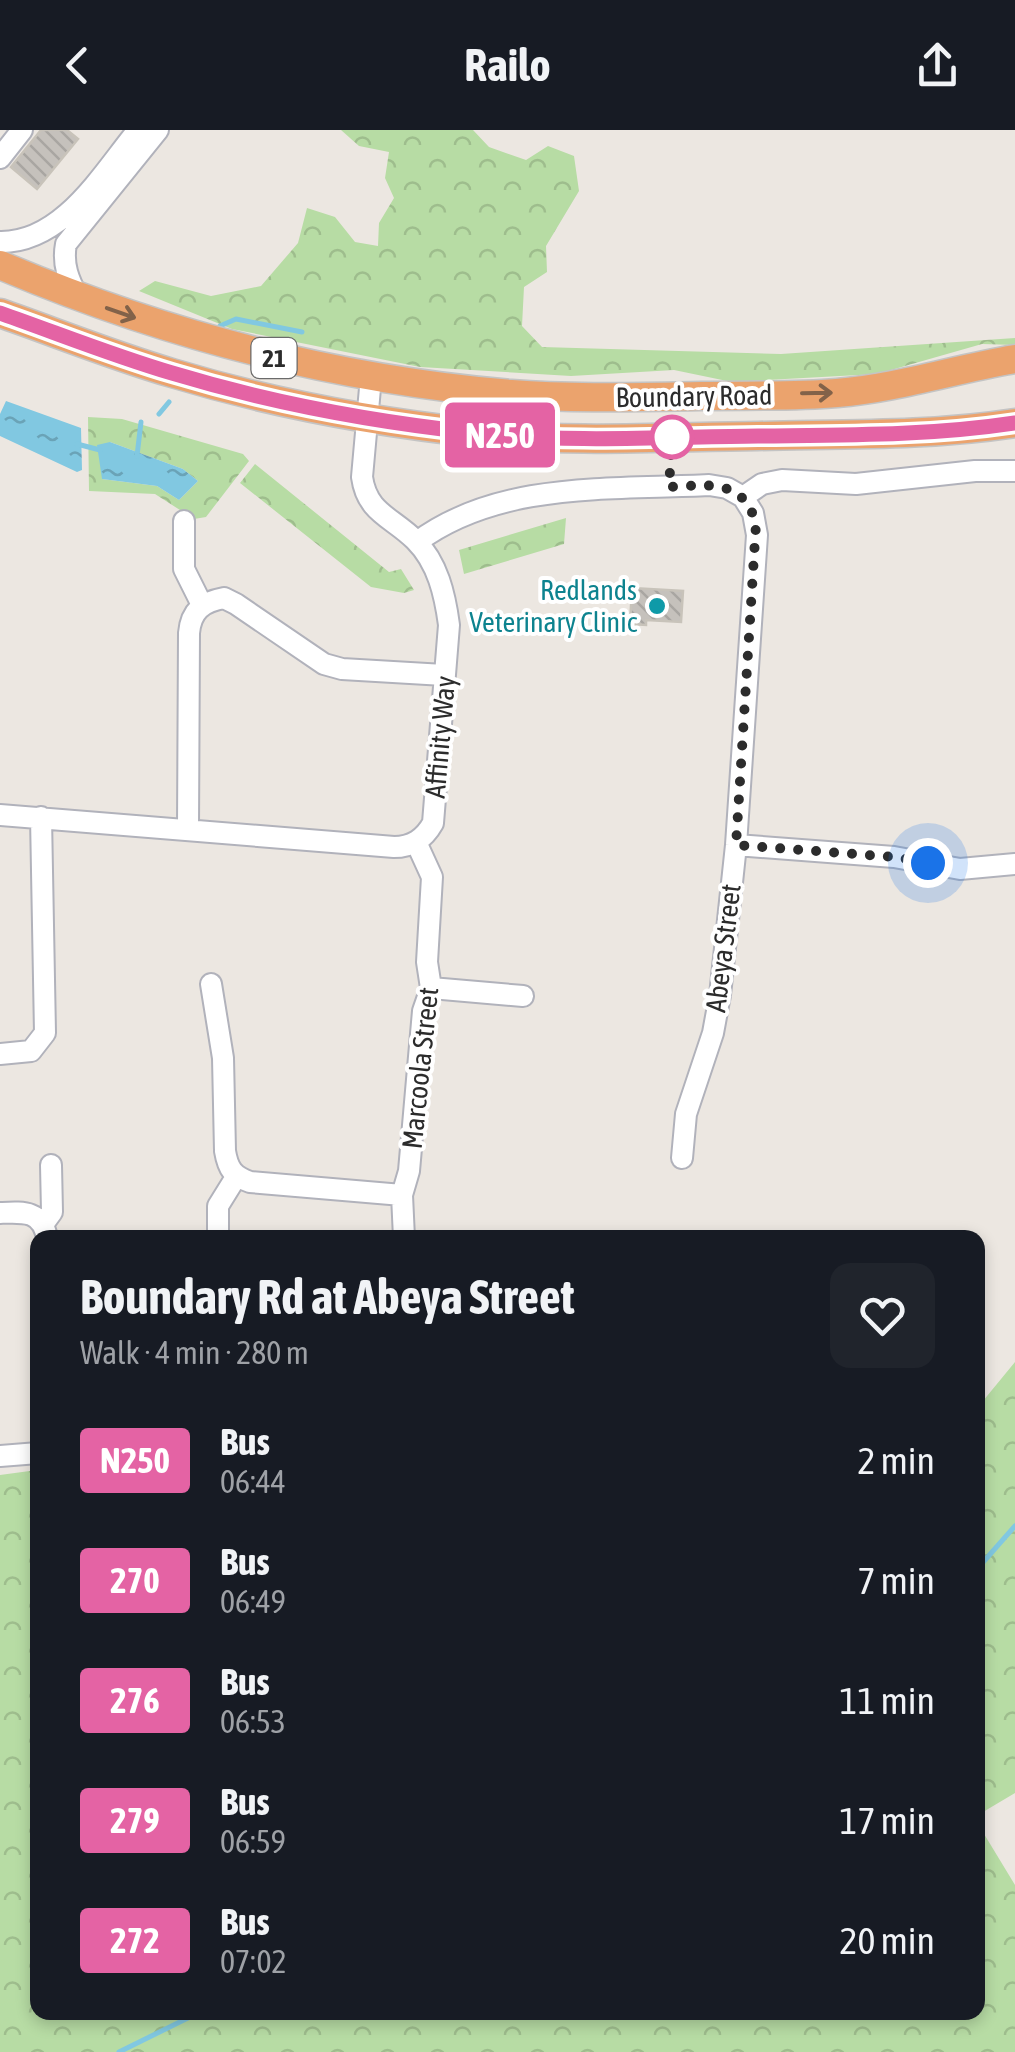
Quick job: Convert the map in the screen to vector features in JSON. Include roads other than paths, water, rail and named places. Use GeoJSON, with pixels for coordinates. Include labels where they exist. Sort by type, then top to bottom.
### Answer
{"type":"FeatureCollection","features":[{"type":"Feature","properties":{"kind":"highway","name":"Boundary Road"},"geometry":{"type":"LineString","coordinates":[[0,266],[178,333],[247,351],[371,378],[515,394],[590,398],[835,393],[902,384],[1015,359]]}},
{"type":"Feature","properties":{"kind":"highway","name":"Boundary Road"},"geometry":{"type":"LineString","coordinates":[[0,313],[170,373],[262,397],[368,418],[479,433],[597,438],[868,434],[1015,422]]}},
{"type":"Feature","properties":{"kind":"street"},"geometry":{"type":"LineString","coordinates":[[0,242],[25,239],[70,213],[138,130]]}},
{"type":"Feature","properties":{"kind":"street"},"geometry":{"type":"LineString","coordinates":[[78,298],[63,258],[66,244],[158,130]]}},
{"type":"Feature","properties":{"kind":"street"},"geometry":{"type":"LineString","coordinates":[[0,158],[14,133]]}},
{"type":"Feature","properties":{"kind":"street"},"geometry":{"type":"LineString","coordinates":[[368,418],[371,378]]}},
{"type":"Feature","properties":{"kind":"street","name":"Affinity Way"},"geometry":{"type":"LineString","coordinates":[[368,418],[364,492],[372,506],[417,542],[445,594],[450,626],[433,824],[416,842]]}},
{"type":"Feature","properties":{"kind":"street"},"geometry":{"type":"LineString","coordinates":[[417,542],[460,514],[526,497],[709,485],[743,497],[762,484],[782,480],[856,484],[975,471],[1015,472]]}},
{"type":"Feature","properties":{"kind":"street","name":"Abeya Street"},"geometry":{"type":"LineString","coordinates":[[682,1158],[686,1114],[720,995],[736,845],[756,536],[753,513],[743,497]]}},
{"type":"Feature","properties":{"kind":"street"},"geometry":{"type":"LineString","coordinates":[[184,521],[184,569],[202,605]]}},
{"type":"Feature","properties":{"kind":"street"},"geometry":{"type":"LineString","coordinates":[[188,828],[189,633],[192,614],[202,605],[224,598],[324,664],[342,669],[444,674]]}},
{"type":"Feature","properties":{"kind":"street"},"geometry":{"type":"LineString","coordinates":[[0,815],[405,847],[416,842]]}},
{"type":"Feature","properties":{"kind":"street"},"geometry":{"type":"LineString","coordinates":[[0,1054],[31,1050],[45,1033],[41,817]]}},
{"type":"Feature","properties":{"kind":"street","name":"Marcoola Street"},"geometry":{"type":"LineString","coordinates":[[404,1230],[402,1195],[409,1172],[423,1012],[432,988],[427,962],[432,877],[416,842]]}},
{"type":"Feature","properties":{"kind":"street"},"geometry":{"type":"LineString","coordinates":[[736,845],[894,857],[960,868],[1015,864]]}},
{"type":"Feature","properties":{"kind":"street"},"geometry":{"type":"LineString","coordinates":[[211,984],[223,1058],[225,1151],[227,1166],[236,1177],[250,1182],[402,1195]]}},
{"type":"Feature","properties":{"kind":"street"},"geometry":{"type":"LineString","coordinates":[[432,988],[523,996]]}},
{"type":"Feature","properties":{"kind":"street"},"geometry":{"type":"LineString","coordinates":[[0,1213],[27,1212],[46,1230],[52,1212],[51,1165]]}},
{"type":"Feature","properties":{"kind":"street"},"geometry":{"type":"LineString","coordinates":[[218,1230],[218,1206],[236,1177]]}},
{"type":"Feature","properties":{"kind":"street"},"geometry":{"type":"LineString","coordinates":[[0,1456],[30,1454]]}},
{"type":"Feature","properties":{"kind":"water"},"geometry":{"type":"Polygon","coordinates":[[[6,401],[81,428],[82,470],[77,472],[0,436],[0,414],[6,401]]]}},
{"type":"Feature","properties":{"kind":"water"},"geometry":{"type":"Polygon","coordinates":[[[110,442],[183,469],[198,481],[179,500],[157,486],[102,479],[97,445],[110,442]]]}},
{"type":"Feature","properties":{"kind":"waterway"},"geometry":{"type":"LineString","coordinates":[[220,326],[236,319],[302,332]]}},
{"type":"Feature","properties":{"kind":"waterway"},"geometry":{"type":"LineString","coordinates":[[159,414],[169,402]]}},
{"type":"Feature","properties":{"kind":"waterway"},"geometry":{"type":"LineString","coordinates":[[137,456],[141,422]]}},
{"type":"Feature","properties":{"kind":"waterway"},"geometry":{"type":"LineString","coordinates":[[77,444],[100,450]]}},
{"type":"Feature","properties":{"kind":"waterway"},"geometry":{"type":"LineString","coordinates":[[985,1560],[1015,1526]]}},
{"type":"Feature","properties":{"kind":"waterway"},"geometry":{"type":"LineString","coordinates":[[119,2052],[184,2020]]}},
{"type":"Feature","properties":{"kind":"place","name":"Redlands Veterinary Clinic"},"geometry":{"type":"Point","coordinates":[657,606]}}]}
